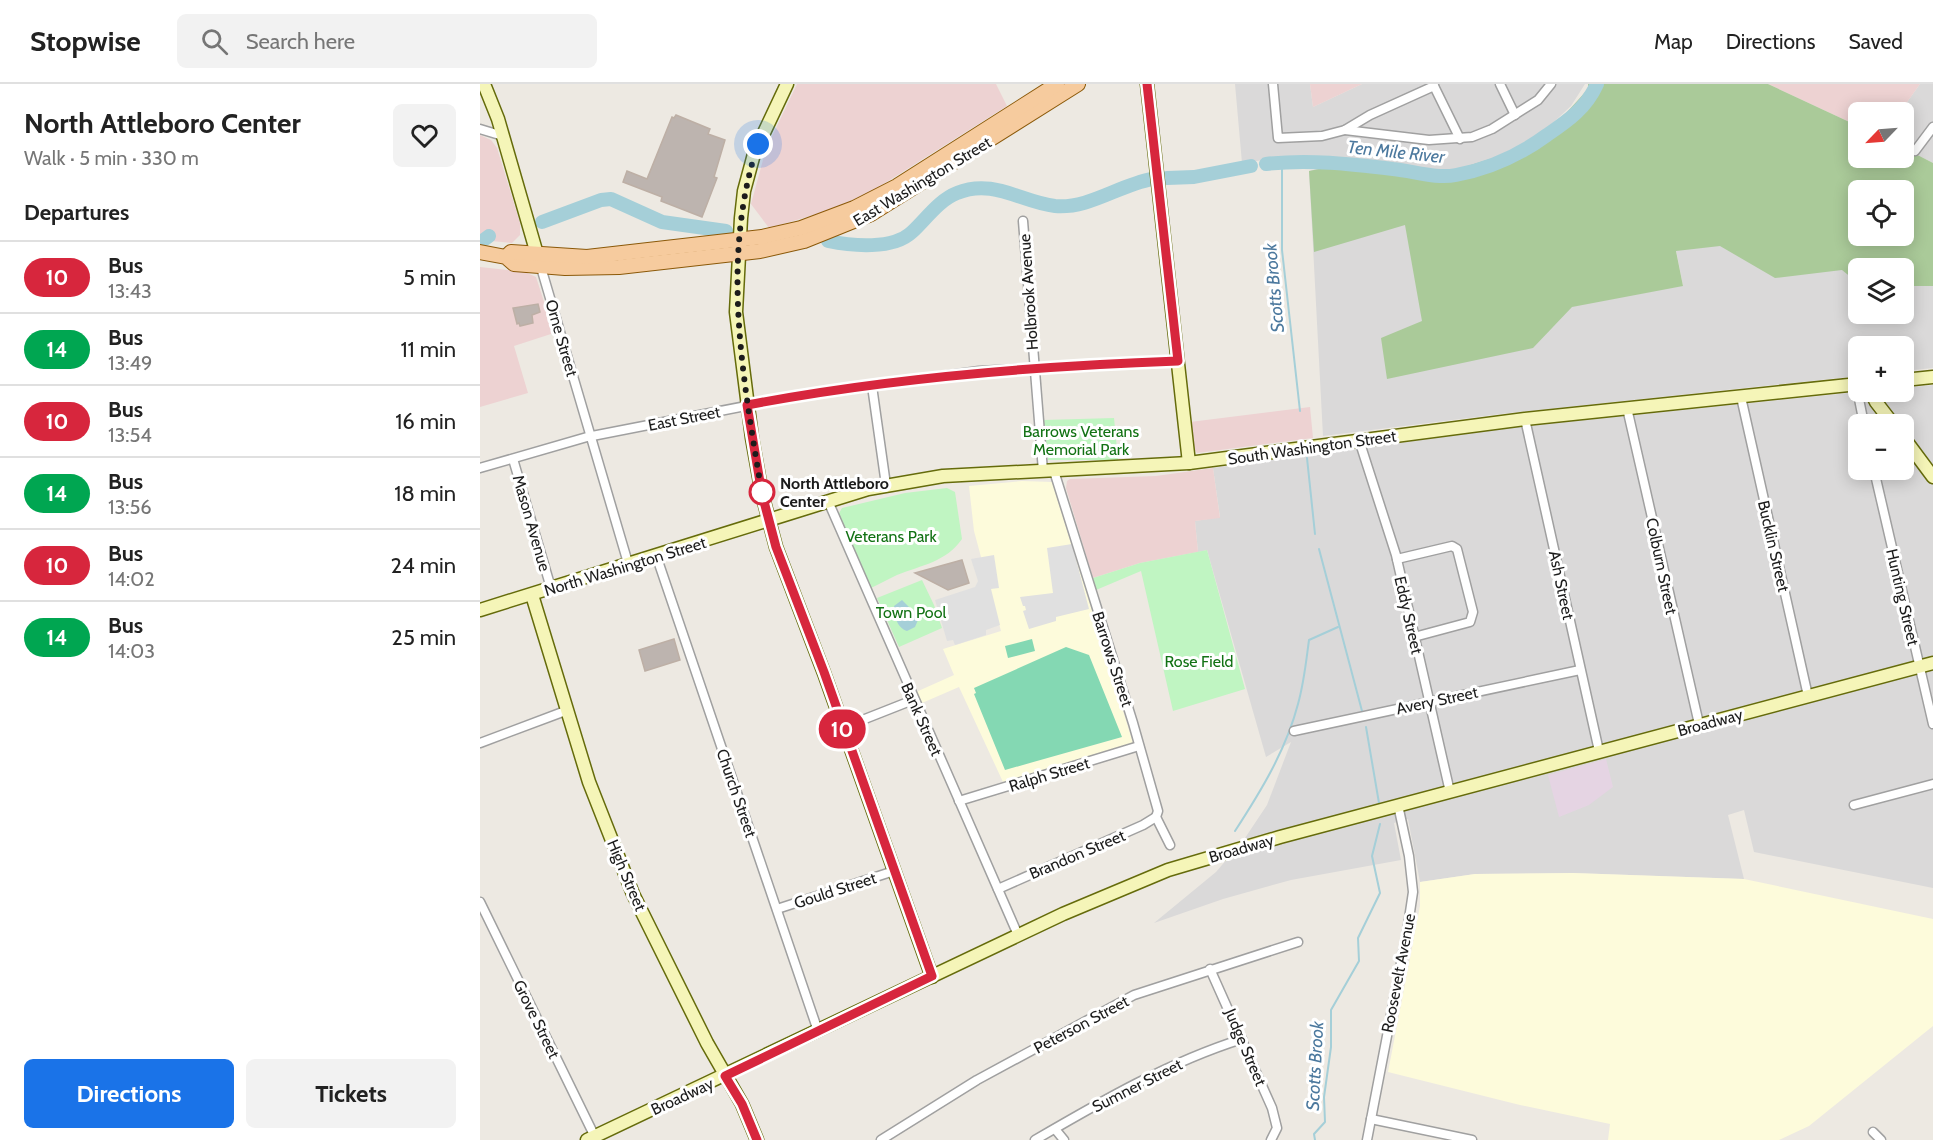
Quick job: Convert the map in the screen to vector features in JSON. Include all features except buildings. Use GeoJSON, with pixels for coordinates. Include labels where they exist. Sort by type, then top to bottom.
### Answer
{"type":"FeatureCollection","features":[{"type":"Feature","properties":{"kind":"main road","name":"East Washington Street"},"geometry":{"type":"LineString","coordinates":[[539,260],[762,237],[801,228],[874,199],[1038,89],[1057,84]]}},
{"type":"Feature","properties":{"kind":"main road","name":"East Washington Street"},"geometry":{"type":"LineString","coordinates":[[480,252],[506,256],[511,252],[539,260],[619,267],[738,254],[804,241],[871,214],[1078,84]]}},
{"type":"Feature","properties":{"kind":"street","name":"Orne Street"},"geometry":{"type":"LineString","coordinates":[[484,84],[503,136],[628,563]]}},
{"type":"Feature","properties":{"kind":"street"},"geometry":{"type":"LineString","coordinates":[[787,84],[759,140],[747,176],[739,239],[736,312],[747,405],[762,494],[776,547],[824,672],[932,976]]}},
{"type":"Feature","properties":{"kind":"street"},"geometry":{"type":"LineString","coordinates":[[1147,84],[1189,463]]}},
{"type":"Feature","properties":{"kind":"street"},"geometry":{"type":"LineString","coordinates":[[1273,84],[1278,138],[1322,136],[1345,130],[1370,115],[1433,85],[1460,139]]}},
{"type":"Feature","properties":{"kind":"street"},"geometry":{"type":"LineString","coordinates":[[1500,84],[1515,115]]}},
{"type":"Feature","properties":{"kind":"street"},"geometry":{"type":"LineString","coordinates":[[1345,130],[1429,141],[1460,139],[1492,129],[1538,100],[1551,84]]}},
{"type":"Feature","properties":{"kind":"street"},"geometry":{"type":"LineString","coordinates":[[480,129],[503,136]]}},
{"type":"Feature","properties":{"kind":"street"},"geometry":{"type":"LineString","coordinates":[[1915,152],[1932,130]]}},
{"type":"Feature","properties":{"kind":"street","name":"Holbrook Avenue"},"geometry":{"type":"LineString","coordinates":[[1023,221],[1034,368],[1049,471]]}},
{"type":"Feature","properties":{"kind":"street","name":"East Street"},"geometry":{"type":"LineString","coordinates":[[480,468],[591,437],[747,405],[979,371],[1178,361]]}},
{"type":"Feature","properties":{"kind":"street"},"geometry":{"type":"LineString","coordinates":[[1914,379],[1933,376]]}},
{"type":"Feature","properties":{"kind":"street","name":"South Washington Street"},"geometry":{"type":"LineString","coordinates":[[769,520],[886,485],[943,476],[1189,463],[1525,419],[1848,385]]}},
{"type":"Feature","properties":{"kind":"street"},"geometry":{"type":"LineString","coordinates":[[872,386],[886,485]]}},
{"type":"Feature","properties":{"kind":"street","name":"Bucklin Street"},"geometry":{"type":"LineString","coordinates":[[1741,396],[1808,696]]}},
{"type":"Feature","properties":{"kind":"street"},"geometry":{"type":"LineString","coordinates":[[1876,402],[1885,414]]}},
{"type":"Feature","properties":{"kind":"street","name":"Colburn Street"},"geometry":{"type":"LineString","coordinates":[[1627,408],[1700,724]]}},
{"type":"Feature","properties":{"kind":"street","name":"Ash Street"},"geometry":{"type":"LineString","coordinates":[[1525,419],[1599,751]]}},
{"type":"Feature","properties":{"kind":"street","name":"Eddy Street"},"geometry":{"type":"LineString","coordinates":[[1359,440],[1397,559],[1450,792]]}},
{"type":"Feature","properties":{"kind":"street"},"geometry":{"type":"LineString","coordinates":[[1914,451],[1933,477]]}},
{"type":"Feature","properties":{"kind":"street","name":"Mason Avenue"},"geometry":{"type":"LineString","coordinates":[[513,459],[551,588]]}},
{"type":"Feature","properties":{"kind":"street","name":"Barrows Street"},"geometry":{"type":"LineString","coordinates":[[1049,471],[1139,746],[1158,811],[1156,817],[1170,845]]}},
{"type":"Feature","properties":{"kind":"street","name":"Hunting Street"},"geometry":{"type":"LineString","coordinates":[[1876,480],[1933,724]]}},
{"type":"Feature","properties":{"kind":"street","name":"Bank Street"},"geometry":{"type":"LineString","coordinates":[[828,501],[913,700],[1018,935]]}},
{"type":"Feature","properties":{"kind":"street","name":"North Washington Street"},"geometry":{"type":"LineString","coordinates":[[480,610],[769,520]]}},
{"type":"Feature","properties":{"kind":"street"},"geometry":{"type":"LineString","coordinates":[[1397,559],[1452,546],[1457,549],[1473,612],[1470,622],[1414,636]]}},
{"type":"Feature","properties":{"kind":"street","name":"Church Street"},"geometry":{"type":"LineString","coordinates":[[656,555],[818,1031]]}},
{"type":"Feature","properties":{"kind":"street","name":"High Street"},"geometry":{"type":"LineString","coordinates":[[532,595],[589,782],[633,894],[706,1043],[742,1104],[757,1140]]}},
{"type":"Feature","properties":{"kind":"street","name":"Broadway"},"geometry":{"type":"LineString","coordinates":[[591,1138],[1018,935],[1100,897],[1168,870],[1235,849],[1933,663]]}},
{"type":"Feature","properties":{"kind":"street","name":"Avery Street"},"geometry":{"type":"LineString","coordinates":[[1294,731],[1580,670]]}},
{"type":"Feature","properties":{"kind":"street"},"geometry":{"type":"LineString","coordinates":[[842,728],[913,700]]}},
{"type":"Feature","properties":{"kind":"street"},"geometry":{"type":"LineString","coordinates":[[480,743],[568,710]]}},
{"type":"Feature","properties":{"kind":"street","name":"Ralph Street"},"geometry":{"type":"LineString","coordinates":[[959,801],[1139,746]]}},
{"type":"Feature","properties":{"kind":"street"},"geometry":{"type":"LineString","coordinates":[[1854,805],[1933,784]]}},
{"type":"Feature","properties":{"kind":"street","name":"Roosevelt Avenue"},"geometry":{"type":"LineString","coordinates":[[1367,1140],[1413,892],[1398,805]]}},
{"type":"Feature","properties":{"kind":"street","name":"Brandon Street"},"geometry":{"type":"LineString","coordinates":[[998,889],[1143,825],[1156,817]]}},
{"type":"Feature","properties":{"kind":"street","name":"Gould Street"},"geometry":{"type":"LineString","coordinates":[[777,909],[894,871]]}},
{"type":"Feature","properties":{"kind":"street","name":"Grove Street"},"geometry":{"type":"LineString","coordinates":[[480,902],[591,1138]]}},
{"type":"Feature","properties":{"kind":"street","name":"Peterson Street"},"geometry":{"type":"LineString","coordinates":[[880,1140],[977,1080],[1124,1000],[1210,969],[1298,942]]}},
{"type":"Feature","properties":{"kind":"street","name":"Judge Street"},"geometry":{"type":"LineString","coordinates":[[1210,969],[1272,1108],[1277,1128],[1270,1140]]}},
{"type":"Feature","properties":{"kind":"street","name":"Sumner Street"},"geometry":{"type":"LineString","coordinates":[[1035,1140],[1158,1073],[1185,1060],[1242,1039]]}},
{"type":"Feature","properties":{"kind":"street"},"geometry":{"type":"LineString","coordinates":[[1371,1119],[1452,1138],[1472,1140]]}},
{"type":"Feature","properties":{"kind":"street"},"geometry":{"type":"LineString","coordinates":[[1055,1129],[1064,1140]]}},
{"type":"Feature","properties":{"kind":"street"},"geometry":{"type":"LineString","coordinates":[[1873,1132],[1881,1140]]}},
{"type":"Feature","properties":{"kind":"shaded area"},"geometry":{"type":"Polygon","coordinates":[[[797,84],[996,84],[1007,106],[874,190],[831,210],[769,228],[751,204],[766,149],[797,84]]]}},
{"type":"Feature","properties":{"kind":"shaded area"},"geometry":{"type":"Polygon","coordinates":[[[1235,84],[1310,84],[1313,107],[1362,84],[1585,84],[1571,106],[1543,132],[1528,142],[1482,163],[1450,172],[1357,160],[1271,159],[1242,163],[1235,84]]]}},
{"type":"Feature","properties":{"kind":"shaded area"},"geometry":{"type":"Polygon","coordinates":[[[1310,84],[1362,84],[1313,107],[1310,84]]]}},
{"type":"Feature","properties":{"kind":"shaded area"},"geometry":{"type":"Polygon","coordinates":[[[1768,84],[1920,84],[1907,102],[1848,102],[1848,121],[1768,84]]]}},
{"type":"Feature","properties":{"kind":"shaded area"},"geometry":{"type":"Polygon","coordinates":[[[1920,84],[1933,84],[1933,163],[1914,153],[1914,102],[1907,102],[1920,84]]]}},
{"type":"Feature","properties":{"kind":"shaded area"},"geometry":{"type":"Polygon","coordinates":[[[480,135],[491,140],[497,148],[520,223],[520,235],[512,243],[480,240],[480,135]]]}},
{"type":"Feature","properties":{"kind":"shaded area"},"geometry":{"type":"Polygon","coordinates":[[[1325,167],[1683,286],[1661,173],[1848,189],[1848,246],[1914,246],[1914,236],[1933,236],[1933,368],[1914,370],[1914,336],[1848,336],[1848,377],[1509,413],[1323,436],[1309,171],[1325,167]]]}},
{"type":"Feature","properties":{"kind":"shaded area"},"geometry":{"type":"Polygon","coordinates":[[[480,267],[525,272],[536,277],[554,333],[514,346],[528,393],[480,407],[480,267]]]}},
{"type":"Feature","properties":{"kind":"shaded area"},"geometry":{"type":"Polygon","coordinates":[[[1933,385],[1933,888],[1754,852],[1744,810],[1728,815],[1744,879],[1573,873],[1475,874],[1420,882],[1408,819],[1394,823],[1401,860],[1291,880],[1223,899],[1154,923],[1216,872],[1245,838],[1267,805],[1291,742],[1266,757],[1207,550],[1198,552],[1195,521],[1220,517],[1213,468],[1519,427],[1848,393],[1848,402],[1914,402],[1914,387],[1933,385]]]}},
{"type":"Feature","properties":{"kind":"shaded area"},"geometry":{"type":"Polygon","coordinates":[[[1310,407],[1313,438],[1197,453],[1193,448],[1190,422],[1310,407]]]}},
{"type":"Feature","properties":{"kind":"shaded area"},"geometry":{"type":"Polygon","coordinates":[[[1213,468],[1220,518],[1195,521],[1198,552],[1140,563],[1093,578],[1066,488],[1067,481],[1070,479],[1156,476],[1213,468]]]}},
{"type":"Feature","properties":{"kind":"shaded area"},"geometry":{"type":"Polygon","coordinates":[[[1022,481],[1052,482],[1133,743],[1003,782],[959,687],[922,703],[916,692],[954,675],[943,649],[1001,631],[974,531],[969,486],[1022,481]]]}},
{"type":"Feature","properties":{"kind":"shaded area"},"geometry":{"type":"Polygon","coordinates":[[[1072,544],[1089,609],[1056,617],[1056,621],[1029,629],[1023,611],[1026,610],[1025,606],[1020,597],[1053,593],[1047,548],[1072,544]]]}},
{"type":"Feature","properties":{"kind":"shaded area"},"geometry":{"type":"Polygon","coordinates":[[[994,555],[999,588],[991,589],[1000,625],[986,630],[986,635],[955,645],[953,640],[947,641],[935,600],[975,587],[978,581],[971,559],[994,555]]]}},
{"type":"Feature","properties":{"kind":"shaded area"},"geometry":{"type":"Polygon","coordinates":[[[1606,759],[1613,787],[1589,805],[1559,817],[1548,775],[1606,759]]]}},
{"type":"Feature","properties":{"kind":"shaded area"},"geometry":{"type":"Polygon","coordinates":[[[1573,873],[1744,879],[1933,919],[1933,1026],[1809,1126],[1779,1140],[1608,1140],[1610,1124],[1520,1105],[1388,1072],[1420,906],[1420,882],[1475,874],[1573,873]]]}},
{"type":"Feature","properties":{"kind":"green space"},"geometry":{"type":"Polygon","coordinates":[[[1588,84],[1768,84],[1848,121],[1848,168],[1914,168],[1914,153],[1933,163],[1933,286],[1914,286],[1914,258],[1848,258],[1848,275],[1842,270],[1775,278],[1720,246],[1676,251],[1683,286],[1572,307],[1533,348],[1387,379],[1381,338],[1422,321],[1405,225],[1314,252],[1309,171],[1338,165],[1394,165],[1448,172],[1516,151],[1559,121],[1588,89],[1588,84]]]}},
{"type":"Feature","properties":{"kind":"green space","name":"Barrows Veterans Memorial Park"},"geometry":{"type":"Polygon","coordinates":[[[1114,418],[1118,460],[1048,460],[1043,420],[1114,418]]]}},
{"type":"Feature","properties":{"kind":"green space","name":"Veterans Park"},"geometry":{"type":"Polygon","coordinates":[[[947,488],[955,492],[962,539],[956,547],[941,558],[871,588],[838,515],[842,508],[905,493],[947,488]]]}},
{"type":"Feature","properties":{"kind":"green space","name":"Rose Field"},"geometry":{"type":"Polygon","coordinates":[[[1207,550],[1245,689],[1173,711],[1141,571],[1096,590],[1093,578],[1140,563],[1207,550]]]}},
{"type":"Feature","properties":{"kind":"green space","name":"Town Pool"},"geometry":{"type":"Polygon","coordinates":[[[922,580],[942,628],[899,647],[877,598],[922,580]]]}},
{"type":"Feature","properties":{"kind":"green space"},"geometry":{"type":"Polygon","coordinates":[[[1032,639],[1035,651],[1008,658],[1005,646],[1032,639]]]}},
{"type":"Feature","properties":{"kind":"green space"},"geometry":{"type":"Polygon","coordinates":[[[1066,647],[1089,655],[1122,737],[1005,770],[974,694],[976,693],[974,688],[1066,647]]]}},
{"type":"Feature","properties":{"kind":"water"},"geometry":{"type":"Polygon","coordinates":[[[902,600],[918,620],[915,627],[907,631],[898,624],[895,614],[894,606],[902,600]]]}},
{"type":"Feature","properties":{"kind":"waterway","name":"Ten Mile River"},"geometry":{"type":"LineString","coordinates":[[1266,164],[1330,163],[1441,176],[1456,175],[1504,160],[1537,142],[1576,113],[1588,100],[1597,84]]}},
{"type":"Feature","properties":{"kind":"waterway","name":"Scotts Brook"},"geometry":{"type":"LineString","coordinates":[[1282,163],[1282,250],[1300,411]]}},
{"type":"Feature","properties":{"kind":"waterway","name":"Ten Mile River"},"geometry":{"type":"LineString","coordinates":[[1167,178],[1194,177],[1251,166]]}},
{"type":"Feature","properties":{"kind":"waterway","name":"Ten Mile River"},"geometry":{"type":"LineString","coordinates":[[828,241],[860,245],[894,242],[912,232],[944,200],[970,189],[995,189],[1043,204],[1068,206],[1152,179]]}},
{"type":"Feature","properties":{"kind":"waterway","name":"Ten Mile River"},"geometry":{"type":"LineString","coordinates":[[542,222],[601,200],[611,199],[662,222],[726,231]]}},
{"type":"Feature","properties":{"kind":"waterway","name":"Ten Mile River"},"geometry":{"type":"LineString","coordinates":[[485,239],[489,236]]}},
{"type":"Feature","properties":{"kind":"waterway","name":"Scotts Brook"},"geometry":{"type":"LineString","coordinates":[[1307,458],[1315,534]]}},
{"type":"Feature","properties":{"kind":"waterway","name":"Scotts Brook"},"geometry":{"type":"LineString","coordinates":[[1319,549],[1362,711]]}},
{"type":"Feature","properties":{"kind":"waterway"},"geometry":{"type":"LineString","coordinates":[[1235,831],[1263,785],[1287,738],[1300,696],[1309,640],[1338,627]]}},
{"type":"Feature","properties":{"kind":"waterway","name":"Scotts Brook"},"geometry":{"type":"LineString","coordinates":[[1366,727],[1379,803]]}},
{"type":"Feature","properties":{"kind":"waterway","name":"Scotts Brook"},"geometry":{"type":"LineString","coordinates":[[1315,1140],[1314,1134],[1325,1122],[1324,1097],[1331,1047],[1331,1010],[1359,961],[1358,938],[1380,893],[1372,856],[1380,824]]}},
{"type":"Feature","properties":{"kind":"bus line","name":"10"},"geometry":{"type":"LineString","coordinates":[[757,1140],[742,1104],[725,1076],[932,976],[839,720],[824,672],[776,547],[762,494],[747,405],[979,371],[1178,361],[1147,84]]}},
{"type":"Feature","properties":{"kind":"place","name":"North Attleboro Center"},"geometry":{"type":"Point","coordinates":[762,492]}},
{"type":"Feature","properties":{"kind":"route"},"geometry":{"type":"LineString","coordinates":[[758,144],[744,191],[738,254],[736,312],[752,438],[762,494],[762,492]]}}]}
